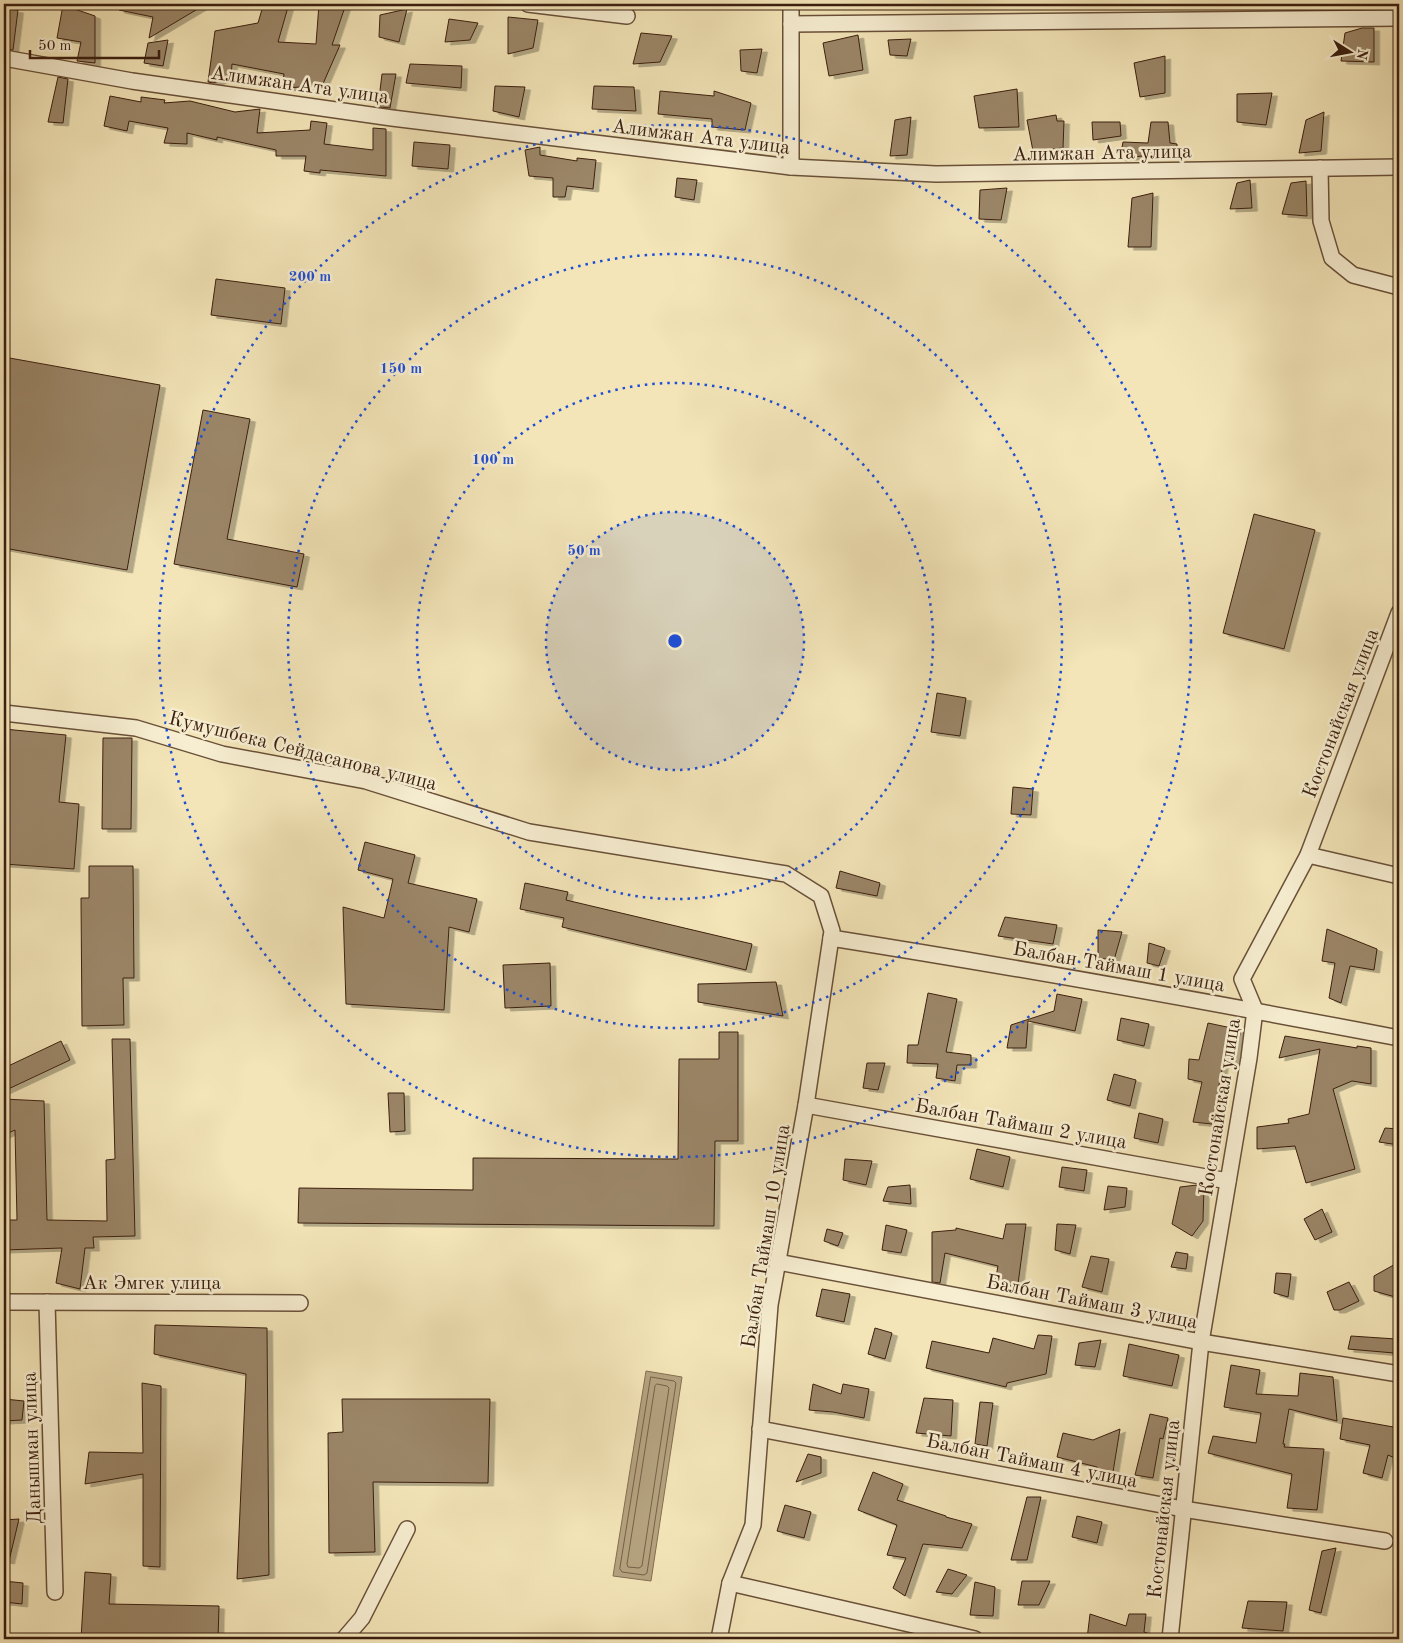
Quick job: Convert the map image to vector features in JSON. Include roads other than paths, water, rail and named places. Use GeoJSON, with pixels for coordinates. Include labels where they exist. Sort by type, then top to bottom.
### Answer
{"type":"FeatureCollection","features":[{"type":"Feature","properties":{"kind":"street"},"geometry":{"type":"LineString","coordinates":[[528,4],[627,16]]}},
{"type":"Feature","properties":{"kind":"street"},"geometry":{"type":"LineString","coordinates":[[791,4],[791,167]]}},
{"type":"Feature","properties":{"kind":"street"},"geometry":{"type":"LineString","coordinates":[[791,24],[1399,18]]}},
{"type":"Feature","properties":{"kind":"street","name":"Алимжан Ата улица"},"geometry":{"type":"LineString","coordinates":[[4,58],[132,81],[392,118],[791,167],[936,174],[1399,167]]}},
{"type":"Feature","properties":{"kind":"street"},"geometry":{"type":"LineString","coordinates":[[1320,168],[1321,221],[1332,258],[1353,275],[1399,287]]}},
{"type":"Feature","properties":{"kind":"street","name":"Костонайская улица"},"geometry":{"type":"LineString","coordinates":[[1170,1639],[1201,1342],[1250,1058],[1255,1010],[1242,979],[1308,855],[1399,613]]}},
{"type":"Feature","properties":{"kind":"street","name":"Кумушбека Сейдасанова улица"},"geometry":{"type":"LineString","coordinates":[[4,713],[136,728],[222,754],[366,781],[529,832],[786,874],[821,896]]}},
{"type":"Feature","properties":{"kind":"street"},"geometry":{"type":"LineString","coordinates":[[1308,855],[1399,876]]}},
{"type":"Feature","properties":{"kind":"street","name":"Балбан Таймаш 10 улица"},"geometry":{"type":"LineString","coordinates":[[719,1639],[730,1583],[753,1525],[770,1305],[806,1105],[832,931],[821,896]]}},
{"type":"Feature","properties":{"kind":"street","name":"Балбан Таймаш 1 улица"},"geometry":{"type":"LineString","coordinates":[[831,938],[1255,1010],[1399,1038]]}},
{"type":"Feature","properties":{"kind":"street","name":"Балбан Таймаш 2 улица"},"geometry":{"type":"LineString","coordinates":[[806,1105],[1228,1181]]}},
{"type":"Feature","properties":{"kind":"street","name":"Балбан Таймаш 3 улица"},"geometry":{"type":"LineString","coordinates":[[778,1262],[1201,1342],[1399,1374]]}},
{"type":"Feature","properties":{"kind":"street","name":"Ак Эмгек улица"},"geometry":{"type":"LineString","coordinates":[[4,1302],[300,1303]]}},
{"type":"Feature","properties":{"kind":"street","name":"Данышман улица"},"geometry":{"type":"LineString","coordinates":[[46,1302],[55,1592]]}},
{"type":"Feature","properties":{"kind":"street","name":"Балбан Таймаш 4 улица"},"geometry":{"type":"LineString","coordinates":[[760,1429],[1183,1509],[1385,1541]]}},
{"type":"Feature","properties":{"kind":"street"},"geometry":{"type":"LineString","coordinates":[[344,1639],[362,1618],[407,1529]]}},
{"type":"Feature","properties":{"kind":"street"},"geometry":{"type":"LineString","coordinates":[[730,1583],[975,1639]]}},
{"type":"Feature","properties":{"kind":"water"},"geometry":{"type":"Polygon","coordinates":[[[646,1371],[682,1377],[651,1581],[613,1576],[646,1371]]]}}]}
